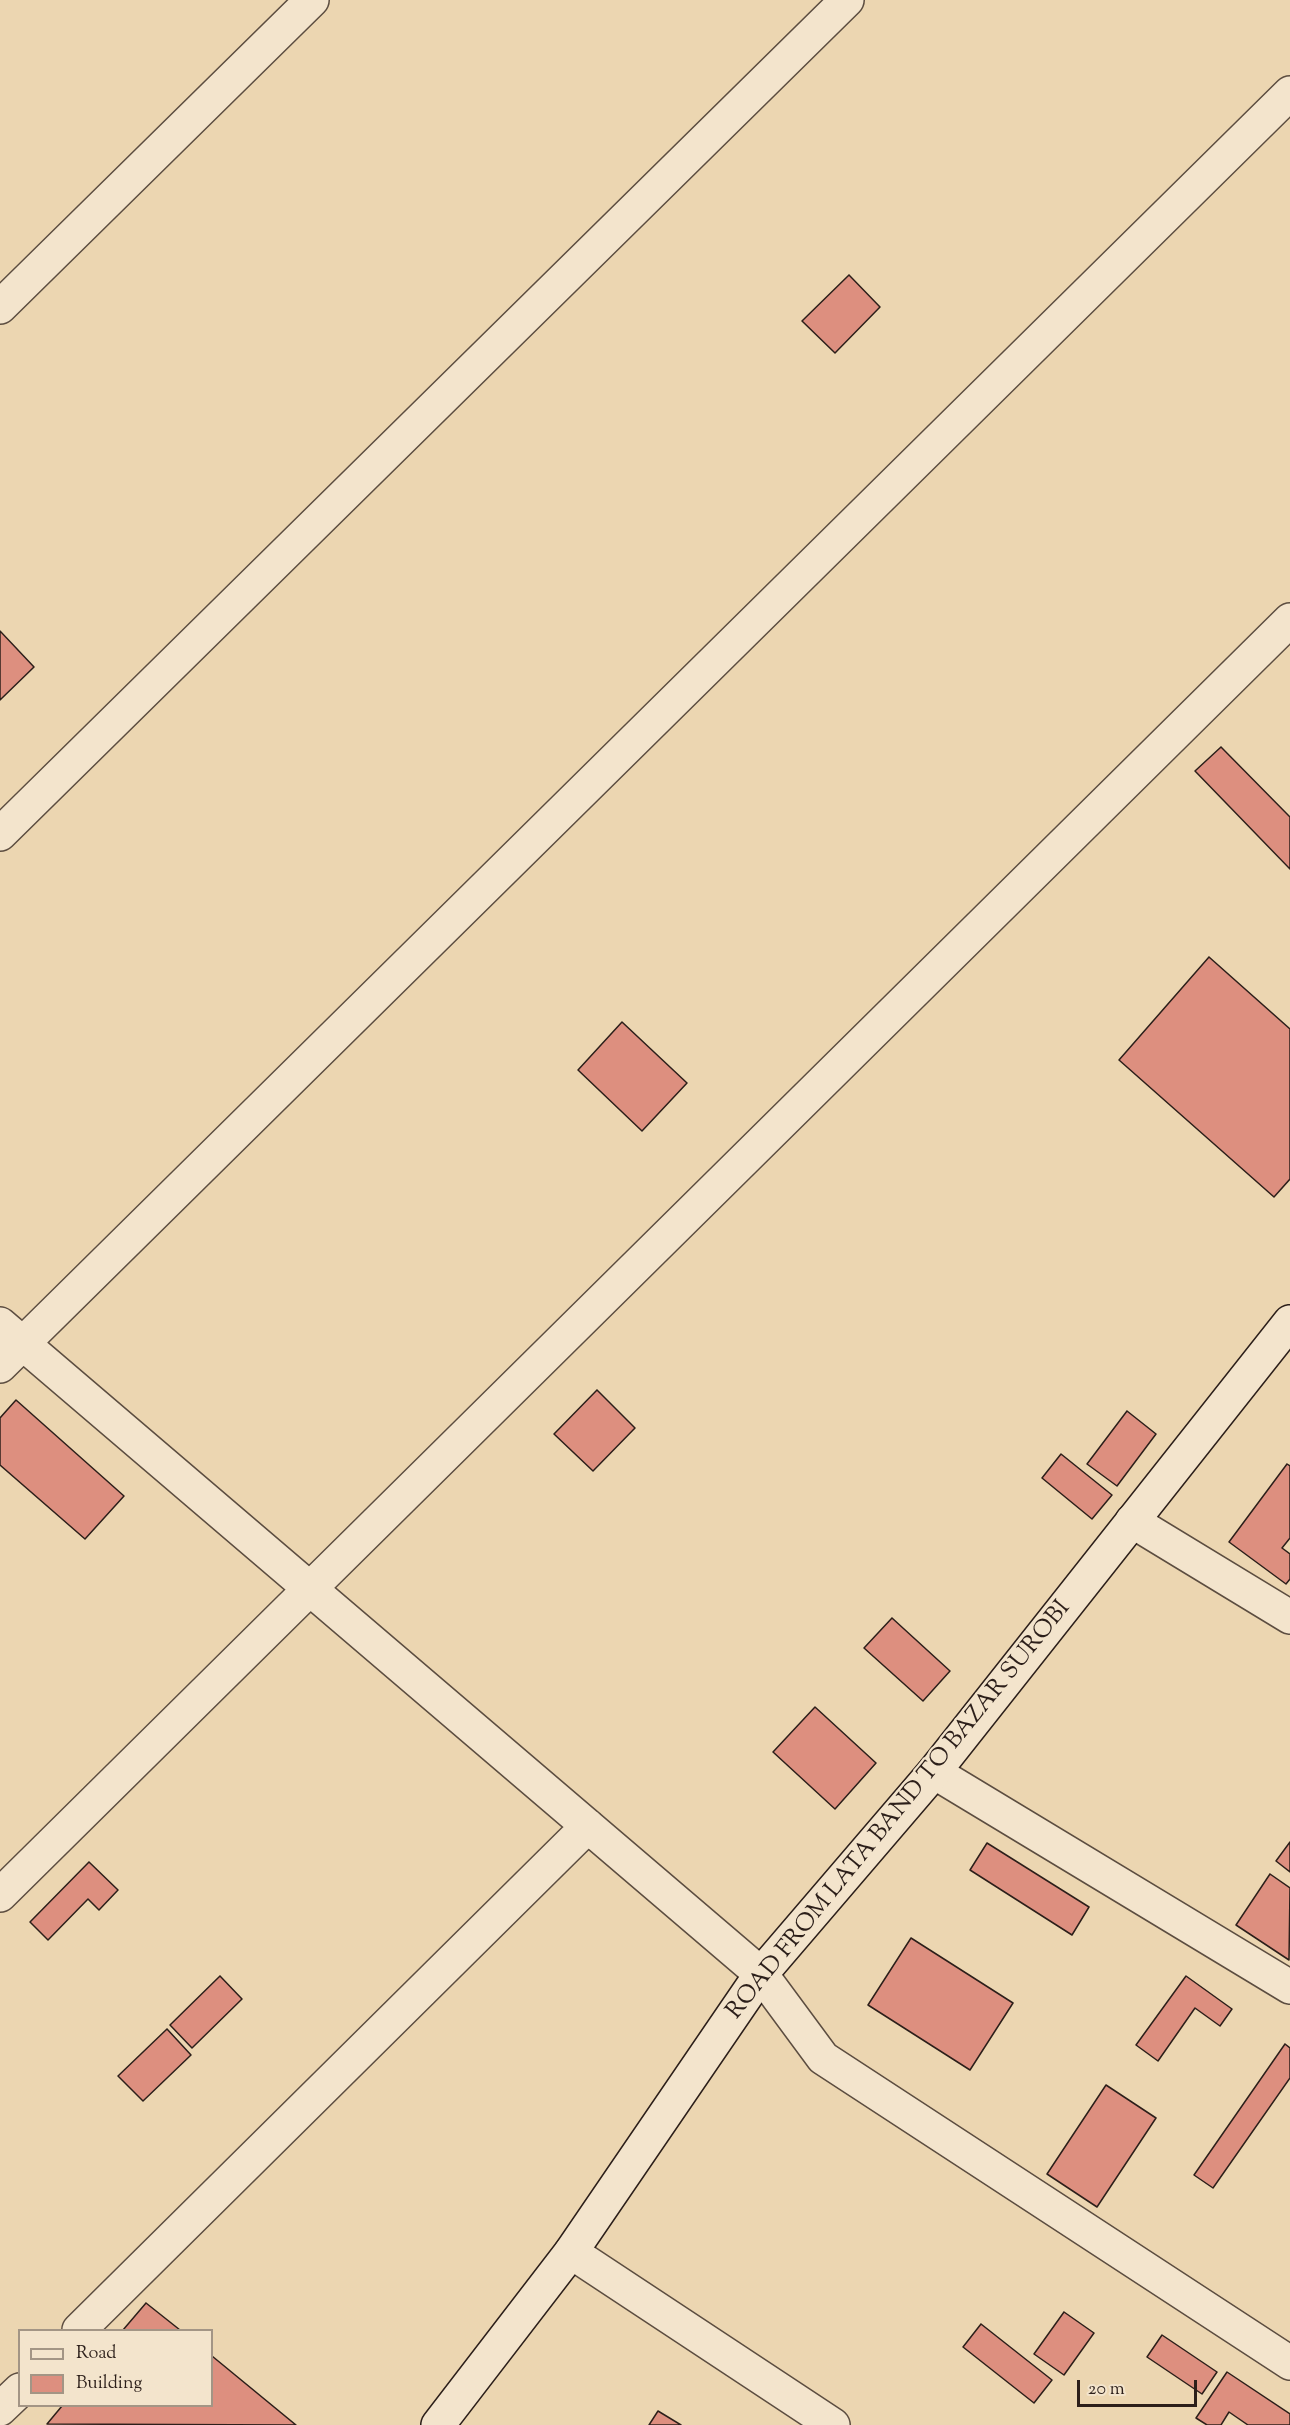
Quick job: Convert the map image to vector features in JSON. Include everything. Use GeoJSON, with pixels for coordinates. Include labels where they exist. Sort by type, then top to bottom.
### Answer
{"type":"FeatureCollection","features":[{"type":"Feature","properties":{"kind":"street"},"geometry":{"type":"LineString","coordinates":[[0,307],[312,0]]}},
{"type":"Feature","properties":{"kind":"street"},"geometry":{"type":"LineString","coordinates":[[0,834],[848,0]]}},
{"type":"Feature","properties":{"kind":"street"},"geometry":{"type":"LineString","coordinates":[[0,1366],[11,1334],[1290,93]]}},
{"type":"Feature","properties":{"kind":"street"},"geometry":{"type":"LineString","coordinates":[[0,1895],[1290,620]]}},
{"type":"Feature","properties":{"kind":"street","name":"ROAD FROM LATA BAND TO BAZAR SUROBI"},"geometry":{"type":"LineString","coordinates":[[438,2425],[571,2252],[761,1974],[934,1772],[1290,1322]]}},
{"type":"Feature","properties":{"kind":"street"},"geometry":{"type":"LineString","coordinates":[[11,1334],[761,1974],[823,2058],[1290,2362]]}},
{"type":"Feature","properties":{"kind":"street"},"geometry":{"type":"LineString","coordinates":[[1132,1521],[1290,1617]]}},
{"type":"Feature","properties":{"kind":"street"},"geometry":{"type":"LineString","coordinates":[[934,1772],[1290,1987]]}},
{"type":"Feature","properties":{"kind":"street"},"geometry":{"type":"LineString","coordinates":[[81,2329],[588,1826]]}},
{"type":"Feature","properties":{"kind":"street"},"geometry":{"type":"LineString","coordinates":[[571,2252],[833,2425]]}},
{"type":"Feature","properties":{"kind":"street"},"geometry":{"type":"LineString","coordinates":[[0,2409],[18,2392]]}},
{"type":"Feature","properties":{"kind":"building"},"geometry":{"type":"Polygon","coordinates":[[[849,275],[880,307],[835,353],[802,321],[849,275]]]}},
{"type":"Feature","properties":{"kind":"building"},"geometry":{"type":"Polygon","coordinates":[[[0,631],[34,667],[0,700],[0,631]]]}},
{"type":"Feature","properties":{"kind":"building"},"geometry":{"type":"Polygon","coordinates":[[[1221,747],[1290,817],[1290,869],[1195,771],[1221,747]]]}},
{"type":"Feature","properties":{"kind":"building"},"geometry":{"type":"Polygon","coordinates":[[[1209,957],[1290,1029],[1290,1179],[1274,1197],[1119,1060],[1209,957]]]}},
{"type":"Feature","properties":{"kind":"building"},"geometry":{"type":"Polygon","coordinates":[[[622,1022],[687,1083],[642,1131],[578,1070],[622,1022]]]}},
{"type":"Feature","properties":{"kind":"building"},"geometry":{"type":"Polygon","coordinates":[[[597,1390],[635,1428],[593,1471],[554,1434],[597,1390]]]}},
{"type":"Feature","properties":{"kind":"building"},"geometry":{"type":"Polygon","coordinates":[[[16,1400],[124,1496],[85,1539],[0,1465],[0,1418],[16,1400]]]}},
{"type":"Feature","properties":{"kind":"building"},"geometry":{"type":"Polygon","coordinates":[[[1127,1411],[1156,1434],[1117,1486],[1087,1464],[1127,1411]]]}},
{"type":"Feature","properties":{"kind":"building"},"geometry":{"type":"Polygon","coordinates":[[[1061,1454],[1112,1495],[1092,1519],[1042,1478],[1061,1454]]]}},
{"type":"Feature","properties":{"kind":"building"},"geometry":{"type":"Polygon","coordinates":[[[1287,1464],[1290,1466],[1290,1538],[1282,1548],[1290,1554],[1290,1579],[1286,1584],[1229,1542],[1287,1464]]]}},
{"type":"Feature","properties":{"kind":"building"},"geometry":{"type":"Polygon","coordinates":[[[892,1618],[950,1671],[923,1701],[864,1648],[892,1618]]]}},
{"type":"Feature","properties":{"kind":"building"},"geometry":{"type":"Polygon","coordinates":[[[815,1707],[876,1763],[835,1809],[773,1752],[815,1707]]]}},
{"type":"Feature","properties":{"kind":"building"},"geometry":{"type":"Polygon","coordinates":[[[1290,1842],[1290,1872],[1276,1861],[1290,1842]]]}},
{"type":"Feature","properties":{"kind":"building"},"geometry":{"type":"Polygon","coordinates":[[[987,1843],[1089,1907],[1072,1935],[970,1870],[987,1843]]]}},
{"type":"Feature","properties":{"kind":"building"},"geometry":{"type":"Polygon","coordinates":[[[89,1862],[118,1890],[99,1910],[88,1899],[48,1940],[30,1922],[89,1862]]]}},
{"type":"Feature","properties":{"kind":"building"},"geometry":{"type":"Polygon","coordinates":[[[1270,1874],[1290,1888],[1289,1960],[1236,1925],[1270,1874]]]}},
{"type":"Feature","properties":{"kind":"building"},"geometry":{"type":"Polygon","coordinates":[[[911,1938],[1013,2003],[970,2070],[868,2005],[911,1938]]]}},
{"type":"Feature","properties":{"kind":"building"},"geometry":{"type":"Polygon","coordinates":[[[220,1976],[242,1999],[192,2048],[170,2025],[220,1976]]]}},
{"type":"Feature","properties":{"kind":"building"},"geometry":{"type":"Polygon","coordinates":[[[1186,1976],[1232,2009],[1220,2026],[1195,2008],[1158,2061],[1136,2045],[1186,1976]]]}},
{"type":"Feature","properties":{"kind":"building"},"geometry":{"type":"Polygon","coordinates":[[[167,2029],[191,2055],[143,2101],[118,2076],[167,2029]]]}},
{"type":"Feature","properties":{"kind":"building"},"geometry":{"type":"Polygon","coordinates":[[[1285,2044],[1290,2048],[1290,2078],[1213,2188],[1194,2175],[1285,2044]]]}},
{"type":"Feature","properties":{"kind":"building"},"geometry":{"type":"Polygon","coordinates":[[[1106,2085],[1156,2118],[1097,2207],[1047,2174],[1106,2085]]]}},
{"type":"Feature","properties":{"kind":"building"},"geometry":{"type":"Polygon","coordinates":[[[146,2303],[179,2329],[124,2329],[146,2303]]]}},
{"type":"Feature","properties":{"kind":"building"},"geometry":{"type":"Polygon","coordinates":[[[1064,2312],[1094,2333],[1064,2375],[1034,2354],[1064,2312]]]}},
{"type":"Feature","properties":{"kind":"building"},"geometry":{"type":"Polygon","coordinates":[[[981,2324],[1052,2380],[1034,2403],[963,2347],[981,2324]]]}},
{"type":"Feature","properties":{"kind":"building"},"geometry":{"type":"Polygon","coordinates":[[[1162,2335],[1217,2372],[1202,2394],[1147,2357],[1162,2335]]]}},
{"type":"Feature","properties":{"kind":"building"},"geometry":{"type":"Polygon","coordinates":[[[213,2357],[296,2425],[47,2424],[61,2407],[213,2407],[213,2357]]]}},
{"type":"Feature","properties":{"kind":"building"},"geometry":{"type":"Polygon","coordinates":[[[1227,2372],[1290,2414],[1290,2425],[1248,2425],[1229,2412],[1221,2425],[1207,2425],[1196,2418],[1227,2372]]]}},
{"type":"Feature","properties":{"kind":"building"},"geometry":{"type":"Polygon","coordinates":[[[658,2411],[681,2425],[649,2425],[658,2411]]]}}]}
